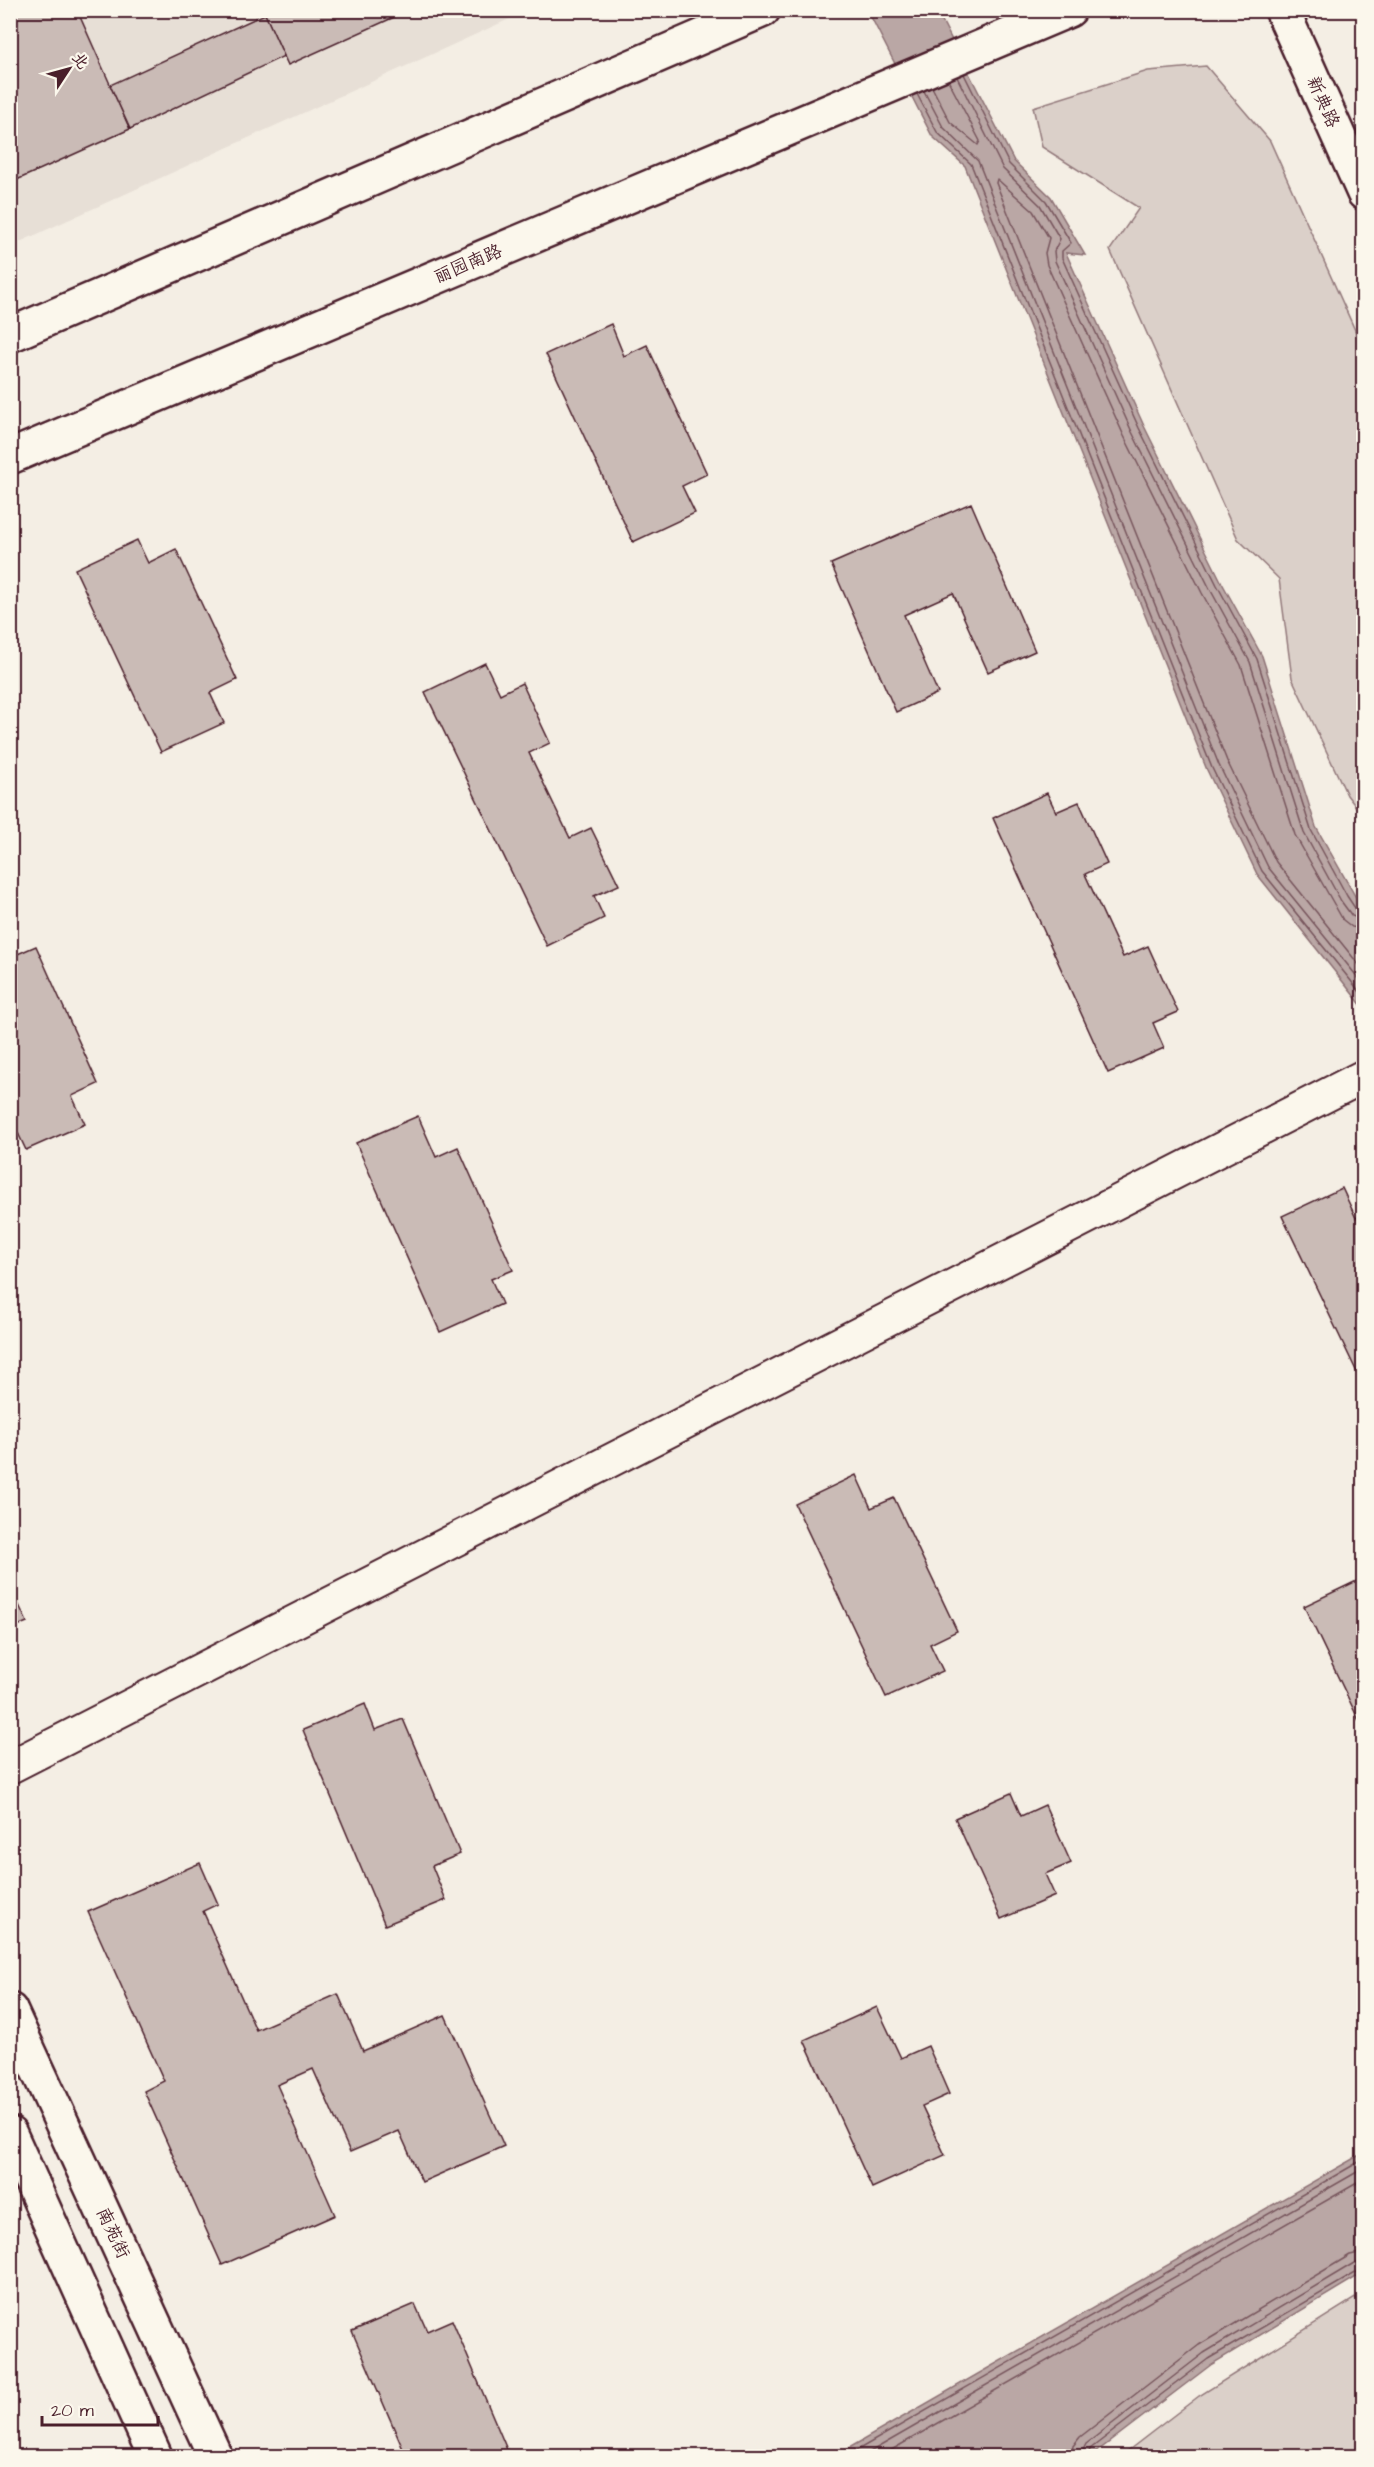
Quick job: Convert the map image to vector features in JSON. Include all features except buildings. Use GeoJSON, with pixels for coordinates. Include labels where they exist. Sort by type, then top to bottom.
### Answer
{"type":"FeatureCollection","features":[{"type":"Feature","properties":{"kind":"main road"},"geometry":{"type":"LineString","coordinates":[[10,335],[763,10]]}},
{"type":"Feature","properties":{"kind":"main road","name":"丽园南路"},"geometry":{"type":"LineString","coordinates":[[10,457],[1069,10]]}},
{"type":"Feature","properties":{"kind":"main road","name":"新典路"},"geometry":{"type":"LineString","coordinates":[[1282,10],[1364,193]]}},
{"type":"Feature","properties":{"kind":"main road","name":"南苑街"},"geometry":{"type":"LineString","coordinates":[[10,2010],[216,2457]]}},
{"type":"Feature","properties":{"kind":"main road"},"geometry":{"type":"LineString","coordinates":[[10,2133],[155,2457]]}},
{"type":"Feature","properties":{"kind":"street"},"geometry":{"type":"LineString","coordinates":[[10,1767],[1364,1076]]}},
{"type":"Feature","properties":{"kind":"shaded area"},"geometry":{"type":"Polygon","coordinates":[[[11,10],[527,11],[11,246],[11,10]]]}},
{"type":"Feature","properties":{"kind":"shaded area"},"geometry":{"type":"Polygon","coordinates":[[[1206,66],[1270,141],[1363,348],[1363,816],[1347,795],[1292,678],[1279,579],[1238,539],[1110,250],[1139,208],[1042,147],[1033,107],[1148,71],[1206,66]]]}},
{"type":"Feature","properties":{"kind":"shaded area"},"geometry":{"type":"Polygon","coordinates":[[[1363,2293],[1363,2456],[1121,2456],[1199,2396],[1363,2293]]]}},
{"type":"Feature","properties":{"kind":"water"},"geometry":{"type":"Polygon","coordinates":[[[868,11],[937,11],[1014,161],[1051,197],[1085,255],[1066,253],[1144,426],[1222,583],[1262,656],[1316,827],[1363,910],[1363,1007],[1257,874],[1207,770],[965,166],[932,136],[868,11]]]}},
{"type":"Feature","properties":{"kind":"water"},"geometry":{"type":"Polygon","coordinates":[[[1363,2153],[1363,2273],[1212,2364],[1091,2456],[835,2456],[1363,2153]]]}}]}
